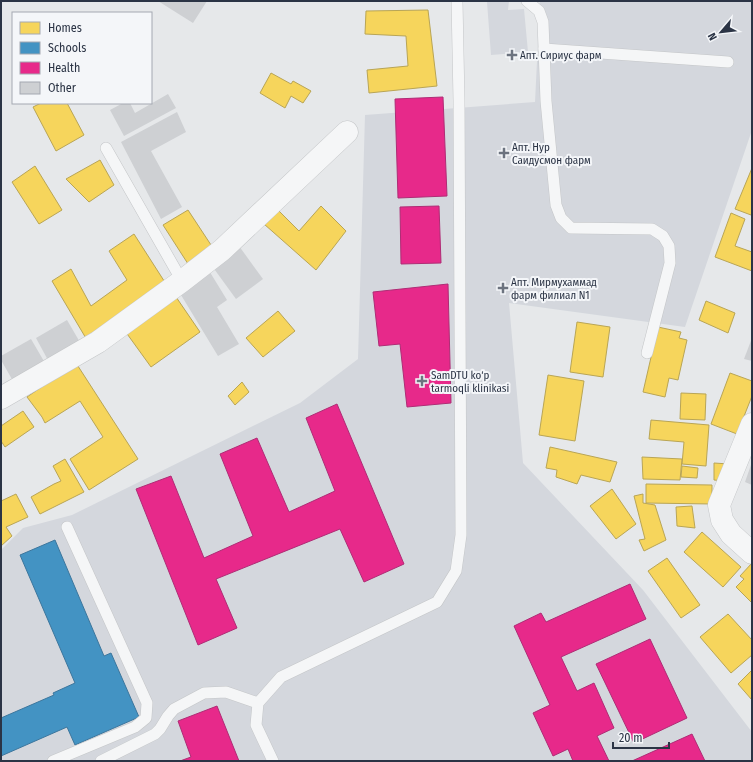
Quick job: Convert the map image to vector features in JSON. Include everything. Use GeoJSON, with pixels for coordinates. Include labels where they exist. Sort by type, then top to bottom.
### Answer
{"type":"FeatureCollection","features":[{"type":"Feature","properties":{"kind":"street"},"geometry":{"type":"LineString","coordinates":[[1,398],[98,342],[182,281],[222,250],[347,132]]}},
{"type":"Feature","properties":{"kind":"street"},"geometry":{"type":"LineString","coordinates":[[752,424],[719,505],[722,520],[731,534],[752,553]]}},
{"type":"Feature","properties":{"kind":"lane"},"geometry":{"type":"LineString","coordinates":[[272,761],[256,725],[258,703],[281,677],[437,602],[456,571],[461,535],[459,101],[457,1]]}},
{"type":"Feature","properties":{"kind":"lane"},"geometry":{"type":"LineString","coordinates":[[527,1],[538,11],[543,22],[546,101],[556,205],[561,218],[571,228],[652,229],[663,236],[669,246],[670,263],[647,353]]}},
{"type":"Feature","properties":{"kind":"lane"},"geometry":{"type":"LineString","coordinates":[[544,49],[728,62]]}},
{"type":"Feature","properties":{"kind":"lane"},"geometry":{"type":"LineString","coordinates":[[106,148],[182,281]]}},
{"type":"Feature","properties":{"kind":"lane"},"geometry":{"type":"LineString","coordinates":[[53,761],[135,728],[146,718],[147,710],[147,703],[67,527]]}},
{"type":"Feature","properties":{"kind":"lane"},"geometry":{"type":"LineString","coordinates":[[101,761],[155,734],[174,709],[204,693],[226,692],[258,703]]}},
{"type":"Feature","properties":{"kind":"shaded area"},"geometry":{"type":"Polygon","coordinates":[[[509,1],[508,10],[524,9],[528,52],[491,55],[487,2],[509,1]]]}},
{"type":"Feature","properties":{"kind":"shaded area","name":"SamDTU ko‘p tarmoqli klinikasi"},"geometry":{"type":"Polygon","coordinates":[[[540,1],[752,1],[752,130],[685,327],[509,303],[523,463],[643,590],[752,732],[752,761],[1,761],[1,550],[23,528],[72,515],[300,403],[358,359],[365,115],[535,102],[540,1]]]}},
{"type":"Feature","properties":{"kind":"building: Homes"},"geometry":{"type":"Polygon","coordinates":[[[428,10],[437,86],[369,93],[367,70],[408,66],[406,36],[365,34],[366,11],[428,10]]]}},
{"type":"Feature","properties":{"kind":"building: Homes"},"geometry":{"type":"Polygon","coordinates":[[[271,73],[291,84],[293,81],[311,91],[303,103],[291,96],[285,108],[260,93],[271,73]]]}},
{"type":"Feature","properties":{"kind":"building: Homes"},"geometry":{"type":"Polygon","coordinates":[[[39,104],[68,104],[84,135],[56,151],[33,107],[39,104]]]}},
{"type":"Feature","properties":{"kind":"building: Homes"},"geometry":{"type":"Polygon","coordinates":[[[100,160],[114,185],[89,202],[66,179],[100,160]]]}},
{"type":"Feature","properties":{"kind":"building: Homes"},"geometry":{"type":"Polygon","coordinates":[[[35,166],[62,210],[39,224],[12,182],[35,166]]]}},
{"type":"Feature","properties":{"kind":"building: Homes"},"geometry":{"type":"Polygon","coordinates":[[[752,168],[752,213],[751,215],[735,209],[752,168]]]}},
{"type":"Feature","properties":{"kind":"building: Homes"},"geometry":{"type":"Polygon","coordinates":[[[321,206],[346,231],[316,270],[264,224],[276,208],[299,231],[321,206]]]}},
{"type":"Feature","properties":{"kind":"building: Homes"},"geometry":{"type":"Polygon","coordinates":[[[188,210],[213,248],[190,267],[163,225],[188,210]]]}},
{"type":"Feature","properties":{"kind":"building: Homes"},"geometry":{"type":"Polygon","coordinates":[[[731,213],[745,219],[735,246],[752,252],[752,271],[715,257],[731,213]]]}},
{"type":"Feature","properties":{"kind":"building: Homes"},"geometry":{"type":"Polygon","coordinates":[[[134,234],[168,287],[87,340],[52,281],[71,269],[91,306],[127,280],[109,251],[134,234]]]}},
{"type":"Feature","properties":{"kind":"building: Homes"},"geometry":{"type":"Polygon","coordinates":[[[174,294],[200,332],[151,367],[125,331],[174,294]]]}},
{"type":"Feature","properties":{"kind":"building: Homes"},"geometry":{"type":"Polygon","coordinates":[[[706,301],[735,313],[728,333],[699,320],[706,301]]]}},
{"type":"Feature","properties":{"kind":"building: Homes"},"geometry":{"type":"Polygon","coordinates":[[[278,311],[295,331],[263,357],[246,338],[278,311]]]}},
{"type":"Feature","properties":{"kind":"building: Homes"},"geometry":{"type":"Polygon","coordinates":[[[577,322],[610,327],[603,377],[570,372],[577,322]]]}},
{"type":"Feature","properties":{"kind":"building: Homes"},"geometry":{"type":"Polygon","coordinates":[[[658,327],[681,332],[679,338],[687,340],[678,380],[669,378],[665,397],[643,392],[658,327]]]}},
{"type":"Feature","properties":{"kind":"building: Homes"},"geometry":{"type":"Polygon","coordinates":[[[76,363],[138,459],[89,490],[70,459],[103,437],[80,401],[45,423],[27,397],[76,363]]]}},
{"type":"Feature","properties":{"kind":"building: Homes"},"geometry":{"type":"Polygon","coordinates":[[[730,373],[752,381],[752,396],[737,434],[711,424],[730,373]]]}},
{"type":"Feature","properties":{"kind":"building: Homes"},"geometry":{"type":"Polygon","coordinates":[[[548,375],[584,381],[575,441],[539,435],[548,375]]]}},
{"type":"Feature","properties":{"kind":"building: Homes"},"geometry":{"type":"Polygon","coordinates":[[[242,382],[249,392],[235,405],[228,396],[242,382]]]}},
{"type":"Feature","properties":{"kind":"building: Homes"},"geometry":{"type":"Polygon","coordinates":[[[681,393],[706,394],[705,420],[680,419],[681,393]]]}},
{"type":"Feature","properties":{"kind":"building: Homes"},"geometry":{"type":"Polygon","coordinates":[[[23,411],[34,427],[5,447],[1,441],[1,426],[23,411]]]}},
{"type":"Feature","properties":{"kind":"building: Homes"},"geometry":{"type":"Polygon","coordinates":[[[651,420],[709,425],[706,466],[682,464],[684,442],[649,439],[651,420]]]}},
{"type":"Feature","properties":{"kind":"building: Homes"},"geometry":{"type":"Polygon","coordinates":[[[550,447],[617,462],[610,482],[581,475],[577,484],[556,477],[557,470],[546,468],[550,447]]]}},
{"type":"Feature","properties":{"kind":"building: Homes"},"geometry":{"type":"Polygon","coordinates":[[[642,457],[682,459],[680,480],[643,479],[642,457]]]}},
{"type":"Feature","properties":{"kind":"building: Homes"},"geometry":{"type":"Polygon","coordinates":[[[65,459],[84,492],[40,514],[31,497],[61,481],[53,466],[65,459]]]}},
{"type":"Feature","properties":{"kind":"building: Homes"},"geometry":{"type":"Polygon","coordinates":[[[714,463],[729,464],[726,481],[714,480],[714,463]]]}},
{"type":"Feature","properties":{"kind":"building: Homes"},"geometry":{"type":"Polygon","coordinates":[[[682,466],[698,468],[697,478],[681,477],[682,466]]]}},
{"type":"Feature","properties":{"kind":"building: Homes"},"geometry":{"type":"Polygon","coordinates":[[[646,484],[712,485],[712,504],[646,503],[646,484]]]}},
{"type":"Feature","properties":{"kind":"building: Homes"},"geometry":{"type":"Polygon","coordinates":[[[612,489],[636,524],[616,539],[590,506],[612,489]]]}},
{"type":"Feature","properties":{"kind":"building: Homes"},"geometry":{"type":"Polygon","coordinates":[[[16,494],[28,517],[6,527],[12,536],[1,546],[1,501],[16,494]]]}},
{"type":"Feature","properties":{"kind":"building: Homes"},"geometry":{"type":"Polygon","coordinates":[[[643,494],[643,503],[655,505],[666,540],[644,551],[639,540],[645,539],[634,496],[643,494]]]}},
{"type":"Feature","properties":{"kind":"building: Homes"},"geometry":{"type":"Polygon","coordinates":[[[692,506],[695,528],[677,526],[676,507],[692,506]]]}},
{"type":"Feature","properties":{"kind":"building: Homes"},"geometry":{"type":"Polygon","coordinates":[[[702,532],[741,567],[723,587],[684,552],[702,532]]]}},
{"type":"Feature","properties":{"kind":"building: Homes"},"geometry":{"type":"Polygon","coordinates":[[[667,558],[700,605],[681,618],[648,571],[667,558]]]}},
{"type":"Feature","properties":{"kind":"building: Homes"},"geometry":{"type":"Polygon","coordinates":[[[752,563],[752,603],[736,587],[744,579],[740,576],[752,563]]]}},
{"type":"Feature","properties":{"kind":"building: Homes"},"geometry":{"type":"Polygon","coordinates":[[[728,614],[752,640],[752,655],[731,673],[700,637],[728,614]]]}},
{"type":"Feature","properties":{"kind":"building: Homes"},"geometry":{"type":"Polygon","coordinates":[[[752,670],[752,700],[738,684],[752,670]]]}},
{"type":"Feature","properties":{"kind":"building: Schools"},"geometry":{"type":"Polygon","coordinates":[[[55,540],[104,656],[111,653],[139,717],[75,745],[67,727],[1,756],[1,718],[54,695],[53,693],[75,683],[20,555],[55,540]]]}},
{"type":"Feature","properties":{"kind":"building: Health"},"geometry":{"type":"Polygon","coordinates":[[[443,97],[447,196],[398,198],[395,99],[443,97]]]}},
{"type":"Feature","properties":{"kind":"building: Health"},"geometry":{"type":"Polygon","coordinates":[[[439,206],[441,263],[401,264],[400,207],[439,206]]]}},
{"type":"Feature","properties":{"kind":"building: Health"},"geometry":{"type":"Polygon","coordinates":[[[448,284],[451,403],[407,407],[400,344],[379,346],[373,292],[448,284]]]}},
{"type":"Feature","properties":{"kind":"building: Health"},"geometry":{"type":"Polygon","coordinates":[[[337,404],[404,564],[364,582],[340,529],[216,579],[237,628],[198,645],[136,489],[171,476],[204,558],[253,536],[220,454],[257,438],[289,512],[335,491],[306,418],[337,404]]]}},
{"type":"Feature","properties":{"kind":"building: Health"},"geometry":{"type":"Polygon","coordinates":[[[630,584],[646,619],[561,657],[577,691],[594,683],[614,728],[597,736],[609,761],[573,761],[568,749],[553,756],[533,713],[550,705],[514,626],[541,613],[546,622],[630,584]]]}},
{"type":"Feature","properties":{"kind":"building: Health"},"geometry":{"type":"Polygon","coordinates":[[[650,639],[687,718],[634,743],[596,664],[650,639]]]}},
{"type":"Feature","properties":{"kind":"building: Health"},"geometry":{"type":"Polygon","coordinates":[[[217,706],[239,761],[180,761],[191,757],[178,721],[217,706]]]}},
{"type":"Feature","properties":{"kind":"building: Health"},"geometry":{"type":"Polygon","coordinates":[[[692,734],[705,761],[632,761],[692,734]]]}},
{"type":"Feature","properties":{"kind":"building: Other"},"geometry":{"type":"Polygon","coordinates":[[[158,1],[207,1],[193,23],[158,1]]]}},
{"type":"Feature","properties":{"kind":"building: Other"},"geometry":{"type":"Polygon","coordinates":[[[168,94],[176,108],[124,136],[110,110],[121,104],[130,104],[135,113],[168,94]]]}},
{"type":"Feature","properties":{"kind":"building: Other"},"geometry":{"type":"Polygon","coordinates":[[[177,112],[186,132],[151,151],[182,207],[161,219],[121,142],[177,112]]]}},
{"type":"Feature","properties":{"kind":"building: Other"},"geometry":{"type":"Polygon","coordinates":[[[239,246],[263,279],[236,299],[212,266],[239,246]]]}},
{"type":"Feature","properties":{"kind":"building: Other"},"geometry":{"type":"Polygon","coordinates":[[[208,269],[227,300],[217,307],[239,344],[218,356],[178,290],[208,269]]]}},
{"type":"Feature","properties":{"kind":"building: Other"},"geometry":{"type":"Polygon","coordinates":[[[67,320],[81,344],[49,362],[36,338],[67,320]]]}},
{"type":"Feature","properties":{"kind":"building: Other"},"geometry":{"type":"Polygon","coordinates":[[[752,338],[752,361],[744,359],[752,338]]]}},
{"type":"Feature","properties":{"kind":"building: Other"},"geometry":{"type":"Polygon","coordinates":[[[31,339],[45,363],[13,381],[1,360],[1,356],[31,339]]]}},
{"type":"Feature","properties":{"kind":"building: Other"},"geometry":{"type":"Polygon","coordinates":[[[752,462],[752,485],[745,482],[752,462]]]}},
{"type":"Feature","properties":{"kind":"place","name":"Апт. Сириус фарм"},"geometry":{"type":"Point","coordinates":[512,55]}},
{"type":"Feature","properties":{"kind":"place","name":"Апт. Нур Саидусмон фарм"},"geometry":{"type":"Point","coordinates":[504,153]}},
{"type":"Feature","properties":{"kind":"place","name":"Апт. Мирмухаммад фарм филиал N1"},"geometry":{"type":"Point","coordinates":[503,288]}},
{"type":"Feature","properties":{"kind":"place","name":"SamDTU ko‘p tarmoqli klinikasi"},"geometry":{"type":"Point","coordinates":[422,381]}}]}
